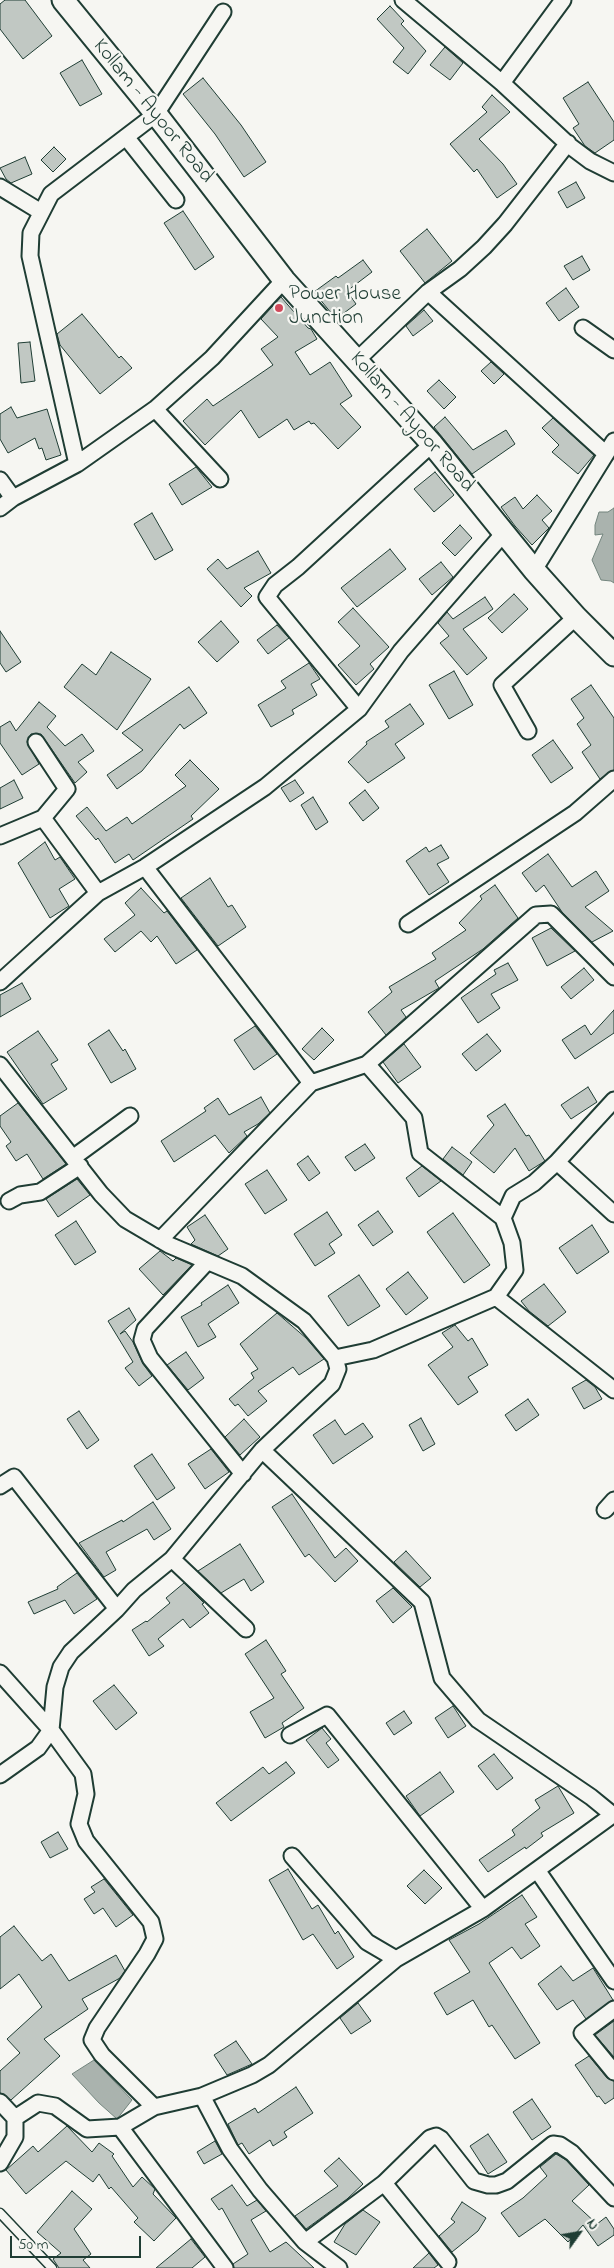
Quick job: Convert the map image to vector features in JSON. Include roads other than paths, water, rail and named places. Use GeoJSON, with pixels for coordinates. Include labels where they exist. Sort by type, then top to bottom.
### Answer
{"type":"FeatureCollection","features":[{"type":"Feature","properties":{"kind":"main road","name":"Kollam - Ayoor Road"},"geometry":{"type":"LineString","coordinates":[[62,0],[156,114],[284,280],[432,444],[534,570],[576,617],[614,655]]}},
{"type":"Feature","properties":{"kind":"street"},"geometry":{"type":"LineString","coordinates":[[403,0],[502,83],[590,161],[614,173]]}},
{"type":"Feature","properties":{"kind":"street"},"geometry":{"type":"LineString","coordinates":[[502,83],[563,0]]}},
{"type":"Feature","properties":{"kind":"street"},"geometry":{"type":"LineString","coordinates":[[77,464],[30,256],[31,233],[51,194],[156,114],[223,12]]}},
{"type":"Feature","properties":{"kind":"street"},"geometry":{"type":"LineString","coordinates":[[126,137],[176,200]]}},
{"type":"Feature","properties":{"kind":"street"},"geometry":{"type":"LineString","coordinates":[[357,360],[428,292],[460,269],[484,247],[505,224],[568,142]]}},
{"type":"Feature","properties":{"kind":"street"},"geometry":{"type":"LineString","coordinates":[[0,187],[41,212]]}},
{"type":"Feature","properties":{"kind":"street"},"geometry":{"type":"LineString","coordinates":[[0,508],[13,498],[77,464],[155,409],[212,358],[284,280]]}},
{"type":"Feature","properties":{"kind":"street"},"geometry":{"type":"LineString","coordinates":[[428,292],[606,454]]}},
{"type":"Feature","properties":{"kind":"street"},"geometry":{"type":"LineString","coordinates":[[583,328],[614,350]]}},
{"type":"Feature","properties":{"kind":"street"},"geometry":{"type":"LineString","coordinates":[[155,409],[220,479]]}},
{"type":"Feature","properties":{"kind":"street"},"geometry":{"type":"LineString","coordinates":[[534,570],[614,441]]}},
{"type":"Feature","properties":{"kind":"street"},"geometry":{"type":"LineString","coordinates":[[359,708],[268,597],[275,585],[298,567],[432,444]]}},
{"type":"Feature","properties":{"kind":"street"},"geometry":{"type":"LineString","coordinates":[[0,480],[13,498]]}},
{"type":"Feature","properties":{"kind":"street"},"geometry":{"type":"LineString","coordinates":[[0,982],[98,893],[145,867],[265,787],[359,708],[401,651],[504,533]]}},
{"type":"Feature","properties":{"kind":"street"},"geometry":{"type":"LineString","coordinates":[[528,731],[502,685],[576,617]]}},
{"type":"Feature","properties":{"kind":"street"},"geometry":{"type":"LineString","coordinates":[[0,836],[43,818],[67,789],[36,742]]}},
{"type":"Feature","properties":{"kind":"street"},"geometry":{"type":"LineString","coordinates":[[408,924],[575,813],[614,779]]}},
{"type":"Feature","properties":{"kind":"street"},"geometry":{"type":"LineString","coordinates":[[43,818],[98,893]]}},
{"type":"Feature","properties":{"kind":"street"},"geometry":{"type":"LineString","coordinates":[[145,867],[311,1083]]}},
{"type":"Feature","properties":{"kind":"street"},"geometry":{"type":"LineString","coordinates":[[160,1240],[311,1083],[367,1064],[536,915],[551,914],[614,977]]}},
{"type":"Feature","properties":{"kind":"street"},"geometry":{"type":"LineString","coordinates":[[335,1358],[374,1350],[496,1297],[515,1270],[512,1243],[503,1218],[420,1153],[414,1118],[396,1095],[367,1064]]}},
{"type":"Feature","properties":{"kind":"street"},"geometry":{"type":"LineString","coordinates":[[0,1776],[38,1748],[51,1730],[54,1687],[61,1667],[71,1652],[117,1609],[134,1590],[172,1559],[262,1450],[332,1384],[338,1368],[335,1358],[304,1320],[242,1276],[160,1240],[125,1219],[101,1194],[77,1161],[1,1067]]}},
{"type":"Feature","properties":{"kind":"street"},"geometry":{"type":"LineString","coordinates":[[503,1218],[513,1196],[534,1182],[557,1162],[614,1100]]}},
{"type":"Feature","properties":{"kind":"street"},"geometry":{"type":"LineString","coordinates":[[9,1201],[20,1195],[40,1192],[130,1116]]}},
{"type":"Feature","properties":{"kind":"street"},"geometry":{"type":"LineString","coordinates":[[557,1162],[614,1214]]}},
{"type":"Feature","properties":{"kind":"street"},"geometry":{"type":"LineString","coordinates":[[207,1262],[145,1329],[142,1340],[150,1358],[243,1474]]}},
{"type":"Feature","properties":{"kind":"street"},"geometry":{"type":"LineString","coordinates":[[496,1297],[614,1390]]}},
{"type":"Feature","properties":{"kind":"street"},"geometry":{"type":"LineString","coordinates":[[15,2118],[38,2103],[55,2106],[87,2130],[120,2128],[154,2107],[202,2096],[252,2075],[269,2065],[396,1959],[483,1909],[612,1819],[591,1797],[478,1720],[442,1678],[422,1602],[262,1450]]}},
{"type":"Feature","properties":{"kind":"street"},"geometry":{"type":"LineString","coordinates":[[0,1486],[14,1477],[117,1609]]}},
{"type":"Feature","properties":{"kind":"street"},"geometry":{"type":"LineString","coordinates":[[172,1559],[246,1629]]}},
{"type":"Feature","properties":{"kind":"street"},"geometry":{"type":"LineString","coordinates":[[0,1673],[51,1730],[84,1774],[86,1794],[79,1824],[86,1841],[151,1922],[155,1939],[97,2028],[92,2040],[102,2055],[154,2107]]}},
{"type":"Feature","properties":{"kind":"street"},"geometry":{"type":"LineString","coordinates":[[290,1735],[327,1715],[483,1909]]}},
{"type":"Feature","properties":{"kind":"street"},"geometry":{"type":"LineString","coordinates":[[292,1856],[367,1942],[396,1959]]}},
{"type":"Feature","properties":{"kind":"street"},"geometry":{"type":"LineString","coordinates":[[537,1870],[614,1981]]}},
{"type":"Feature","properties":{"kind":"street"},"geometry":{"type":"LineString","coordinates":[[614,2010],[582,2032],[614,2072]]}},
{"type":"Feature","properties":{"kind":"street"},"geometry":{"type":"LineString","coordinates":[[202,2096],[230,2149],[260,2190],[305,2242],[339,2268]]}},
{"type":"Feature","properties":{"kind":"street"},"geometry":{"type":"LineString","coordinates":[[0,2102],[15,2118],[15,2137],[0,2163]]}},
{"type":"Feature","properties":{"kind":"street"},"geometry":{"type":"LineString","coordinates":[[120,2128],[225,2268]]}},
{"type":"Feature","properties":{"kind":"street"},"geometry":{"type":"LineString","coordinates":[[305,2242],[384,2183],[430,2138],[436,2136],[441,2139],[474,2181],[496,2186],[507,2181],[553,2144],[560,2145],[572,2153],[614,2198]]}},
{"type":"Feature","properties":{"kind":"street"},"geometry":{"type":"LineString","coordinates":[[384,2183],[448,2262]]}},
{"type":"Feature","properties":{"kind":"lane"},"geometry":{"type":"LineString","coordinates":[[0,2213],[52,2268]]}},
{"type":"Feature","properties":{"kind":"place","name":"Power House Junction"},"geometry":{"type":"Point","coordinates":[279,308]}}]}
